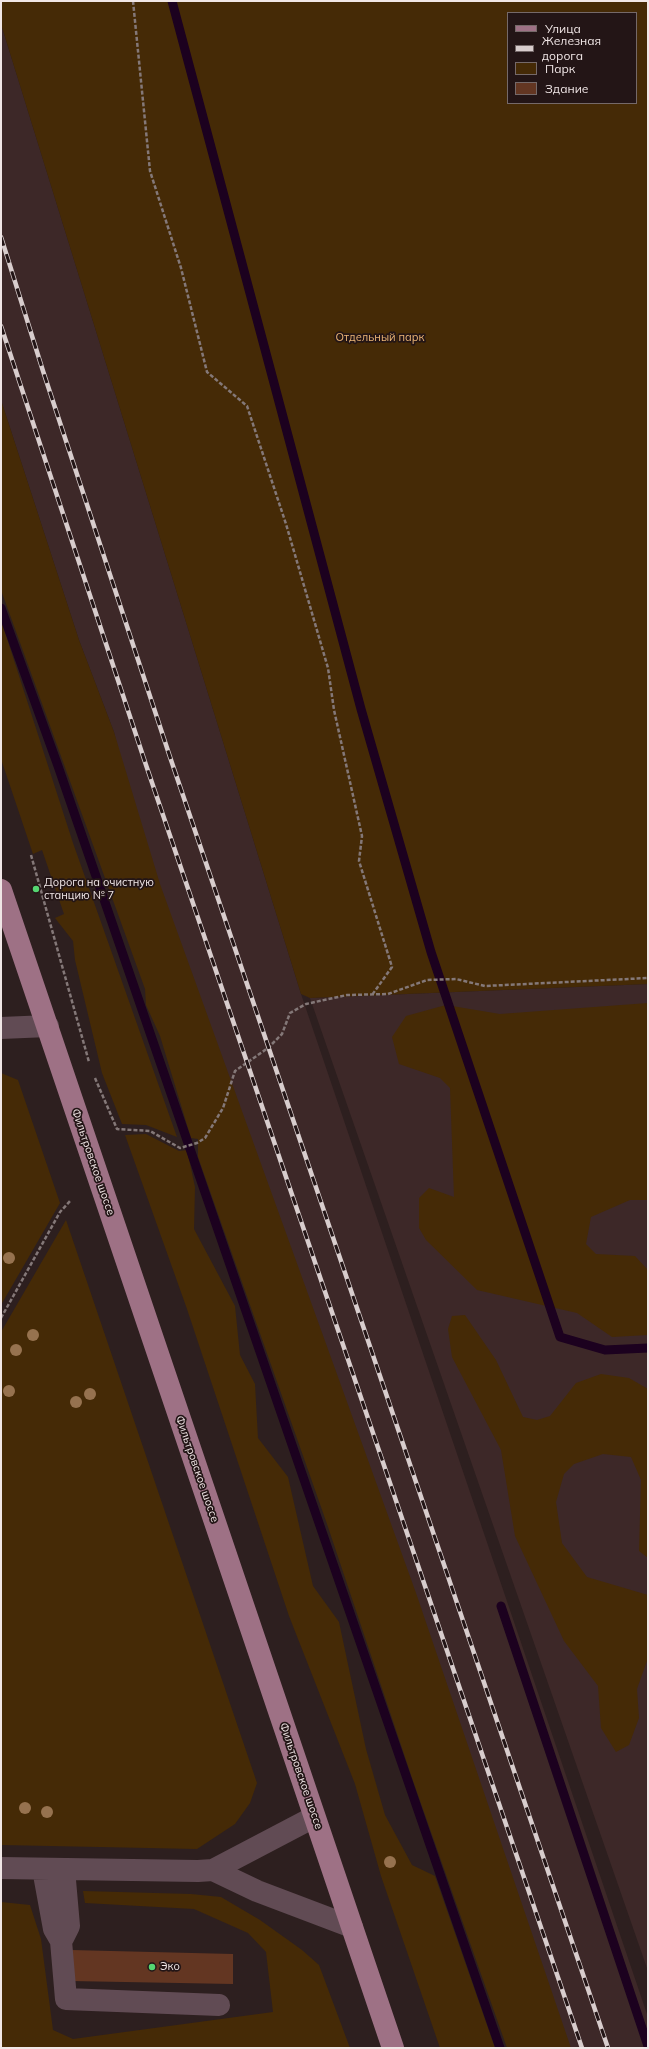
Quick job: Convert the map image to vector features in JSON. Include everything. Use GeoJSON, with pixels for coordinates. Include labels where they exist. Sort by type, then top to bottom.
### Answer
{"type":"FeatureCollection","features":[{"type":"Feature","properties":{"kind":"main road","name":"Фильтровское шоссе"},"geometry":{"type":"LineString","coordinates":[[1,890],[392,2048]]}},
{"type":"Feature","properties":{"kind":"lane"},"geometry":{"type":"LineString","coordinates":[[1,1028],[48,1026]]}},
{"type":"Feature","properties":{"kind":"lane"},"geometry":{"type":"LineString","coordinates":[[1,1868],[213,1870],[314,1817]]}},
{"type":"Feature","properties":{"kind":"lane"},"geometry":{"type":"LineString","coordinates":[[43,1869],[54,1929],[61,1941],[66,1999],[219,2005]]}},
{"type":"Feature","properties":{"kind":"lane"},"geometry":{"type":"LineString","coordinates":[[61,1941],[69,1926],[64,1869]]}},
{"type":"Feature","properties":{"kind":"lane"},"geometry":{"type":"LineString","coordinates":[[213,1870],[258,1891],[352,1927]]}},
{"type":"Feature","properties":{"kind":"path"},"geometry":{"type":"LineString","coordinates":[[133,1],[150,172],[181,268],[207,372],[247,406],[286,524],[328,668],[334,710],[362,836],[359,861],[392,967],[372,995]]}},
{"type":"Feature","properties":{"kind":"path"},"geometry":{"type":"LineString","coordinates":[[31,855],[90,1064]]}},
{"type":"Feature","properties":{"kind":"path"},"geometry":{"type":"LineString","coordinates":[[92,1072],[117,1130],[150,1131],[180,1148],[197,1143],[204,1138],[223,1108],[235,1071],[268,1048],[282,1034],[290,1013],[306,1004],[347,995],[388,994],[427,980],[456,979],[486,986],[648,978]]}},
{"type":"Feature","properties":{"kind":"path"},"geometry":{"type":"LineString","coordinates":[[1,1318],[60,1212],[71,1200]]}},
{"type":"Feature","properties":{"kind":"shaded area"},"geometry":{"type":"Polygon","coordinates":[[[1,24],[301,994],[648,2017],[648,2048],[526,2048],[206,1121],[114,732],[79,640],[1,400],[1,24]]]}},
{"type":"Feature","properties":{"kind":"shaded area"},"geometry":{"type":"Polygon","coordinates":[[[648,984],[648,1971],[310,998],[648,984]]]}},
{"type":"Feature","properties":{"kind":"green space","name":"Отдельный парк"},"geometry":{"type":"Polygon","coordinates":[[[1,1],[648,1],[648,984],[310,998],[301,994],[1,24],[1,1]]]}},
{"type":"Feature","properties":{"kind":"green space"},"geometry":{"type":"Polygon","coordinates":[[[1,400],[79,640],[114,732],[160,884],[416,1593],[571,2048],[507,2048],[412,1778],[327,1524],[198,1157],[198,1139],[191,1138],[160,1036],[146,1005],[145,989],[1,590],[1,400]]]}},
{"type":"Feature","properties":{"kind":"green space"},"geometry":{"type":"Polygon","coordinates":[[[1,620],[73,843],[177,1137],[146,1125],[122,1124],[102,1073],[75,960],[73,941],[55,918],[64,914],[42,850],[33,854],[1,759],[1,620]]]}},
{"type":"Feature","properties":{"kind":"green space"},"geometry":{"type":"Polygon","coordinates":[[[648,1003],[648,1200],[630,1200],[591,1217],[586,1244],[596,1254],[635,1256],[648,1270],[648,1335],[612,1337],[577,1313],[477,1290],[426,1240],[419,1228],[419,1198],[429,1188],[454,1197],[450,1088],[440,1078],[399,1064],[392,1037],[406,1016],[446,1005],[500,1014],[648,1003]]]}},
{"type":"Feature","properties":{"kind":"green space"},"geometry":{"type":"Polygon","coordinates":[[[1,1073],[18,1080],[60,1203],[1,1305],[1,1073]]]}},
{"type":"Feature","properties":{"kind":"green space"},"geometry":{"type":"Polygon","coordinates":[[[146,1134],[179,1151],[187,1150],[195,1187],[194,1229],[235,1306],[240,1355],[255,1384],[258,1438],[288,1477],[313,1586],[339,1622],[366,1749],[385,1815],[412,1865],[435,1876],[495,2048],[440,2048],[381,1876],[355,1784],[289,1616],[187,1309],[125,1135],[146,1134]]]}},
{"type":"Feature","properties":{"kind":"green space"},"geometry":{"type":"Polygon","coordinates":[[[66,1220],[257,1783],[250,1803],[235,1824],[197,1849],[1,1845],[1,1332],[66,1220]]]}},
{"type":"Feature","properties":{"kind":"green space"},"geometry":{"type":"Polygon","coordinates":[[[465,1315],[496,1360],[523,1417],[537,1420],[550,1416],[576,1383],[601,1374],[629,1378],[648,1389],[648,1558],[639,1551],[641,1480],[631,1457],[603,1454],[574,1464],[564,1474],[556,1502],[562,1543],[587,1577],[648,1595],[648,1658],[637,1689],[639,1718],[629,1745],[616,1752],[601,1728],[598,1686],[564,1641],[515,1536],[501,1450],[452,1357],[448,1329],[452,1316],[465,1315]]]}},
{"type":"Feature","properties":{"kind":"green space"},"geometry":{"type":"Polygon","coordinates":[[[83,1891],[191,1894],[221,1897],[260,1920],[302,1950],[319,1965],[350,2048],[1,2048],[1,1902],[30,1905],[41,1939],[53,2030],[73,2039],[273,2012],[266,1952],[248,1933],[194,1909],[85,1903],[83,1891]]]}},
{"type":"Feature","properties":{"kind":"building","name":"Эко"},"geometry":{"type":"Polygon","coordinates":[[[71,1950],[233,1954],[233,1984],[70,1981],[71,1950]]]}},
{"type":"Feature","properties":{"kind":"waterway"},"geometry":{"type":"LineString","coordinates":[[172,1],[361,709],[431,952],[560,1337],[605,1350],[648,1348]]}},
{"type":"Feature","properties":{"kind":"waterway"},"geometry":{"type":"LineString","coordinates":[[1,608],[58,766],[500,2048]]}},
{"type":"Feature","properties":{"kind":"waterway"},"geometry":{"type":"LineString","coordinates":[[501,1606],[648,2046]]}},
{"type":"Feature","properties":{"kind":"railway"},"geometry":{"type":"LineString","coordinates":[[1,237],[43,371],[170,757],[608,2048]]}},
{"type":"Feature","properties":{"kind":"railway"},"geometry":{"type":"LineString","coordinates":[[1,326],[146,765],[582,2048]]}},
{"type":"Feature","properties":{"kind":"place","name":"Дорога на очистную станцию № 7"},"geometry":{"type":"Point","coordinates":[36,889]}},
{"type":"Feature","properties":{"kind":"place","name":"Эко"},"geometry":{"type":"Point","coordinates":[152,1967]}}]}
